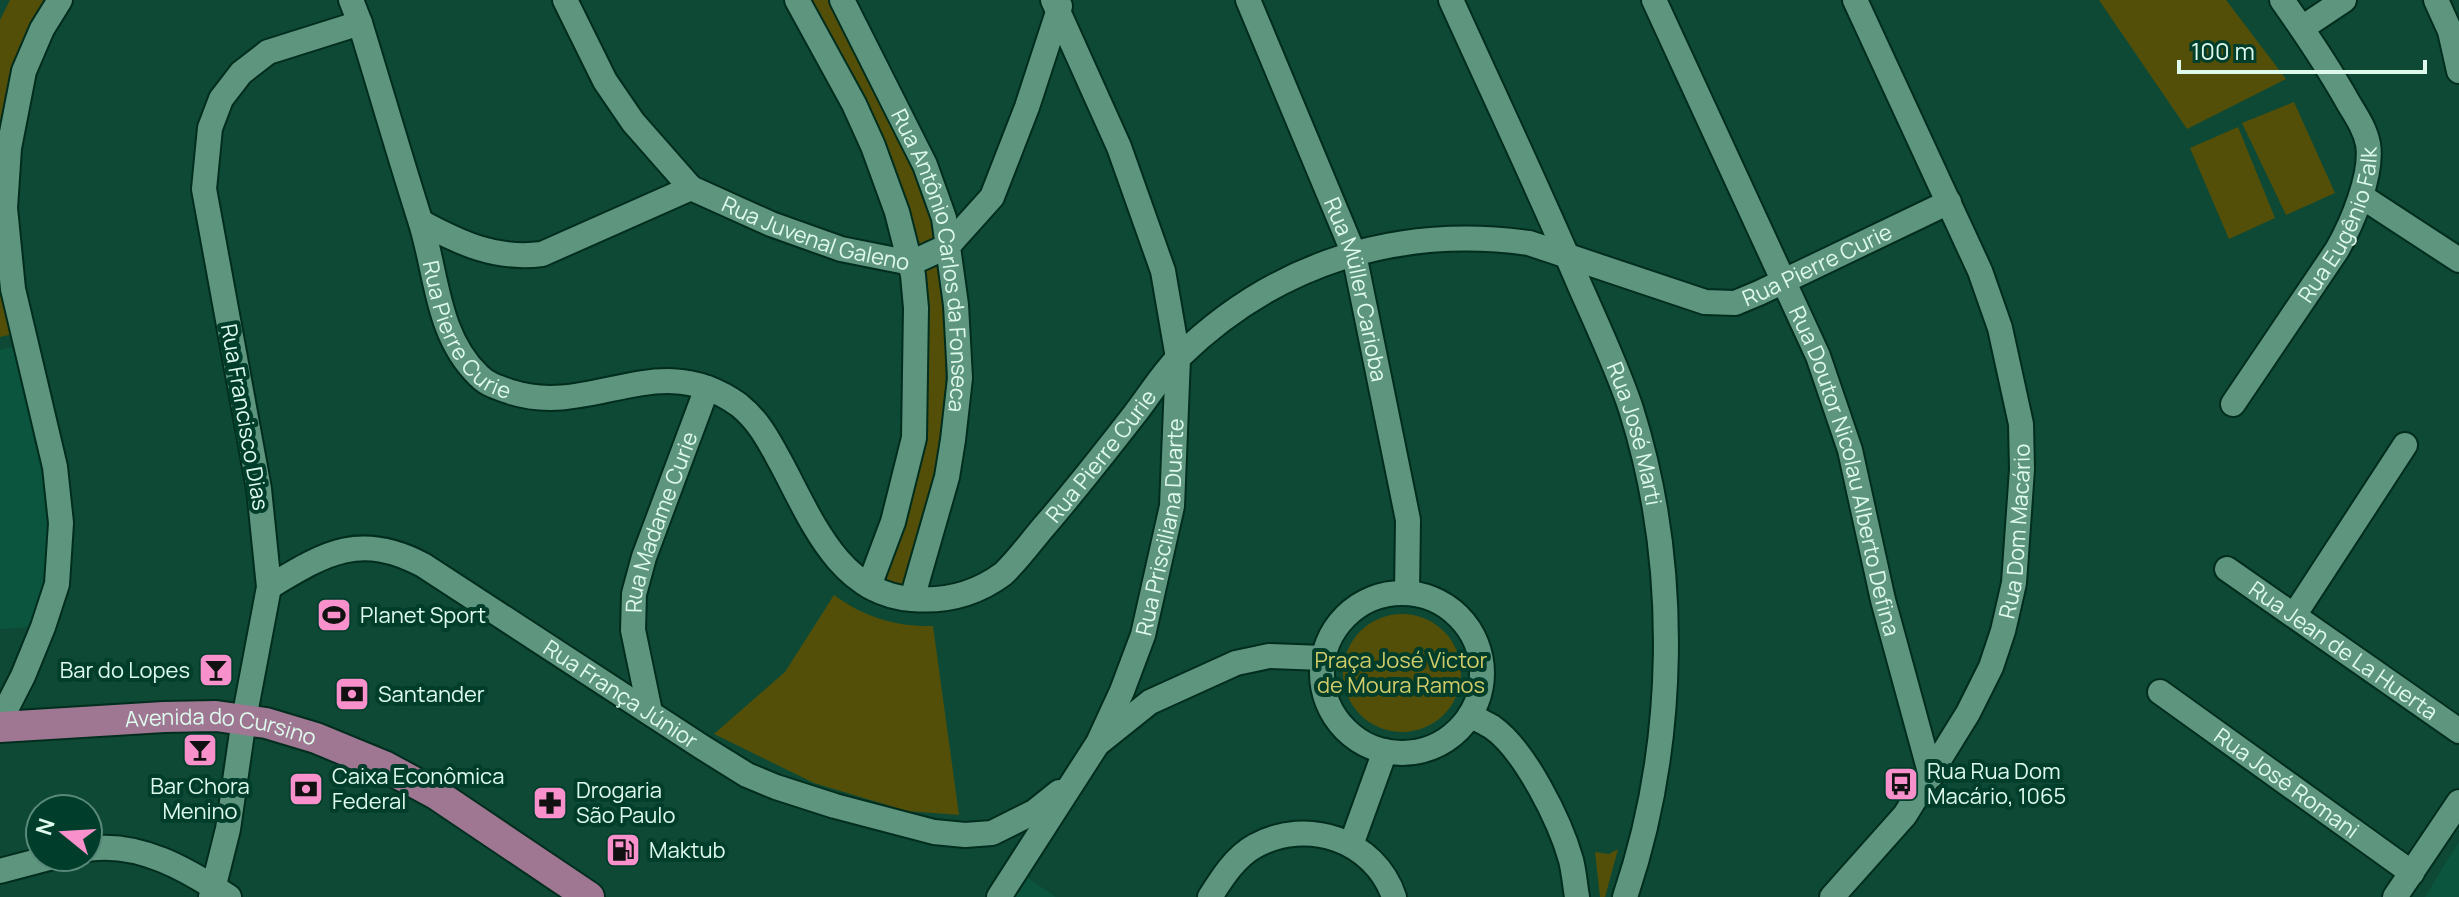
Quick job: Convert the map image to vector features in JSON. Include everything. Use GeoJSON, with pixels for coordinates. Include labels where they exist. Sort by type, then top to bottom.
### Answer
{"type":"FeatureCollection","features":[{"type":"Feature","properties":{"kind":"main road","name":"Avenida do Cursino"},"geometry":{"type":"LineString","coordinates":[[0,727],[216,716],[244,719],[316,738],[384,766],[436,794],[589,897]]}},
{"type":"Feature","properties":{"kind":"street"},"geometry":{"type":"LineString","coordinates":[[0,721],[38,640],[57,584],[61,523],[55,467],[13,289],[5,208],[9,148],[24,71],[42,29],[60,0]]}},
{"type":"Feature","properties":{"kind":"street"},"geometry":{"type":"LineString","coordinates":[[351,0],[421,222],[474,248],[521,257],[542,254],[691,188],[633,122],[605,81],[565,0]]}},
{"type":"Feature","properties":{"kind":"street","name":"Rua Antônio Carlos da Fonseca"},"geometry":{"type":"LineString","coordinates":[[797,0],[854,104],[873,146],[911,263],[916,308],[914,438],[893,522],[869,586]]}},
{"type":"Feature","properties":{"kind":"street","name":"Rua Antônio Carlos da Fonseca"},"geometry":{"type":"LineString","coordinates":[[842,0],[925,165],[944,218],[956,305],[960,378],[953,440],[947,477],[912,599]]}},
{"type":"Feature","properties":{"kind":"street","name":"Rua Müller Carioba"},"geometry":{"type":"LineString","coordinates":[[1248,0],[1354,254],[1408,520],[1407,593]]}},
{"type":"Feature","properties":{"kind":"street","name":"Rua José Marti"},"geometry":{"type":"LineString","coordinates":[[1451,0],[1568,256],[1631,410],[1658,533],[1665,607],[1660,749],[1650,808],[1625,897]]}},
{"type":"Feature","properties":{"kind":"street","name":"Rua Doutor Nicolau Alberto Defina"},"geometry":{"type":"LineString","coordinates":[[1654,0],[1818,356],[1850,450],[1883,600],[1931,776]]}},
{"type":"Feature","properties":{"kind":"street","name":"Rua Dom Macário"},"geometry":{"type":"LineString","coordinates":[[1832,897],[1894,829],[1931,776],[1991,667],[2014,583],[2021,507],[2021,424],[2000,328],[1980,271],[1855,0]]}},
{"type":"Feature","properties":{"kind":"street","name":"Rua Eugênio Falk"},"geometry":{"type":"LineString","coordinates":[[2233,404],[2349,229],[2361,196],[2368,157],[2363,128],[2282,0]]}},
{"type":"Feature","properties":{"kind":"street"},"geometry":{"type":"LineString","coordinates":[[2302,28],[2344,0]]}},
{"type":"Feature","properties":{"kind":"street"},"geometry":{"type":"LineString","coordinates":[[2436,0],[2450,31],[2459,71]]}},
{"type":"Feature","properties":{"kind":"street","name":"Rua Juvenal Galeno"},"geometry":{"type":"LineString","coordinates":[[691,188],[771,224],[841,249],[911,263],[948,246],[992,197],[1027,107],[1057,4]]}},
{"type":"Feature","properties":{"kind":"street","name":"Rua Prisciliana Duarte"},"geometry":{"type":"LineString","coordinates":[[1057,4],[1119,147],[1163,271],[1178,358],[1172,506],[1143,635],[1098,743]]}},
{"type":"Feature","properties":{"kind":"street","name":"Rua Francisco Dias"},"geometry":{"type":"LineString","coordinates":[[218,894],[244,719],[269,587],[259,489],[204,189],[210,128],[221,99],[241,73],[268,52],[360,23]]}},
{"type":"Feature","properties":{"kind":"street","name":"Rua Antônio Carlos da Fonseca"},"geometry":{"type":"LineString","coordinates":[[854,104],[886,86]]}},
{"type":"Feature","properties":{"kind":"street"},"geometry":{"type":"LineString","coordinates":[[2361,196],[2459,260]]}},
{"type":"Feature","properties":{"kind":"street","name":"Rua Pierre Curie"},"geometry":{"type":"LineString","coordinates":[[421,222],[441,308],[454,341],[479,376],[491,385],[518,394],[558,399],[655,380],[697,383],[741,407],[764,430],[825,544],[837,560],[869,586],[902,598],[942,599],[958,597],[989,584],[1003,574],[1091,470],[1178,358],[1224,320],[1278,284],[1312,267],[1378,246],[1410,241],[1470,238],[1529,243],[1686,298],[1714,304],[1735,303],[1949,202]]}},
{"type":"Feature","properties":{"kind":"street"},"geometry":{"type":"LineString","coordinates":[[429,258],[474,248]]}},
{"type":"Feature","properties":{"kind":"street","name":"Rua Madame Curie"},"geometry":{"type":"LineString","coordinates":[[650,712],[633,630],[634,594],[639,572],[707,388]]}},
{"type":"Feature","properties":{"kind":"street","name":"Rua Antônio Carlos da Fonseca"},"geometry":{"type":"LineString","coordinates":[[914,438],[953,440]]}},
{"type":"Feature","properties":{"kind":"street"},"geometry":{"type":"LineString","coordinates":[[2295,614],[2405,445]]}},
{"type":"Feature","properties":{"kind":"street","name":"Rua França Júnior"},"geometry":{"type":"LineString","coordinates":[[269,587],[340,550],[359,548],[406,556],[736,768],[776,787],[934,832],[965,835],[992,833],[1034,812],[1078,774]]}},
{"type":"Feature","properties":{"kind":"street","name":"Rua Jean de La Huerta"},"geometry":{"type":"LineString","coordinates":[[2227,569],[2459,731]]}},
{"type":"Feature","properties":{"kind":"street"},"geometry":{"type":"LineString","coordinates":[[1407,593],[1430,598],[1459,616],[1475,639],[1480,653],[1482,681],[1470,715],[1457,731],[1433,746],[1406,753],[1385,751],[1355,738],[1336,718],[1324,692],[1322,677],[1323,658],[1331,635],[1350,612],[1372,598],[1407,593]]}},
{"type":"Feature","properties":{"kind":"street"},"geometry":{"type":"LineString","coordinates":[[1004,889],[1098,743],[1150,702],[1236,663],[1280,655],[1323,658]]}},
{"type":"Feature","properties":{"kind":"street"},"geometry":{"type":"LineString","coordinates":[[600,681],[625,674],[639,659]]}},
{"type":"Feature","properties":{"kind":"street"},"geometry":{"type":"LineString","coordinates":[[1122,691],[1150,702]]}},
{"type":"Feature","properties":{"kind":"street","name":"Rua José Romani"},"geometry":{"type":"LineString","coordinates":[[2160,692],[2412,873]]}},
{"type":"Feature","properties":{"kind":"street"},"geometry":{"type":"LineString","coordinates":[[1470,715],[1494,729],[1521,757],[1546,799],[1571,861],[1577,897]]}},
{"type":"Feature","properties":{"kind":"street"},"geometry":{"type":"LineString","coordinates":[[1351,845],[1385,751]]}},
{"type":"Feature","properties":{"kind":"street"},"geometry":{"type":"LineString","coordinates":[[2395,897],[2459,802]]}},
{"type":"Feature","properties":{"kind":"street"},"geometry":{"type":"LineString","coordinates":[[1210,897],[1224,875],[1253,847],[1278,835],[1308,832],[1332,836],[1351,845],[1373,862],[1389,883],[1394,897]]}},
{"type":"Feature","properties":{"kind":"street"},"geometry":{"type":"LineString","coordinates":[[992,833],[1005,840],[1011,848],[1013,860],[1004,889]]}},
{"type":"Feature","properties":{"kind":"street"},"geometry":{"type":"LineString","coordinates":[[104,848],[136,850],[164,860],[218,894]]}},
{"type":"Feature","properties":{"kind":"street"},"geometry":{"type":"LineString","coordinates":[[0,871],[24,865]]}},
{"type":"Feature","properties":{"kind":"shaded area"},"geometry":{"type":"Polygon","coordinates":[[[19,345],[47,468],[52,562],[35,627],[0,629],[0,350],[19,345]]]}},
{"type":"Feature","properties":{"kind":"shaded area"},"geometry":{"type":"Polygon","coordinates":[[[2459,842],[2459,897],[2425,897],[2448,859],[2459,842]]]}},
{"type":"Feature","properties":{"kind":"shaded area"},"geometry":{"type":"Polygon","coordinates":[[[1028,878],[1056,897],[1015,897],[1028,878]]]}},
{"type":"Feature","properties":{"kind":"green space"},"geometry":{"type":"Polygon","coordinates":[[[10,0],[47,0],[0,153],[0,20],[10,0]]]}},
{"type":"Feature","properties":{"kind":"green space"},"geometry":{"type":"Polygon","coordinates":[[[808,0],[830,0],[898,133],[933,217],[947,309],[944,434],[927,512],[904,587],[886,581],[900,523],[925,308],[808,0]]]}},
{"type":"Feature","properties":{"kind":"green space"},"geometry":{"type":"Polygon","coordinates":[[[2099,0],[2226,0],[2286,79],[2187,129],[2099,0]]]}},
{"type":"Feature","properties":{"kind":"green space"},"geometry":{"type":"Polygon","coordinates":[[[2294,102],[2335,193],[2286,215],[2242,123],[2294,102]]]}},
{"type":"Feature","properties":{"kind":"green space"},"geometry":{"type":"Polygon","coordinates":[[[2238,127],[2275,218],[2229,239],[2190,148],[2238,127]]]}},
{"type":"Feature","properties":{"kind":"green space"},"geometry":{"type":"Polygon","coordinates":[[[0,243],[13,334],[0,337],[0,243]]]}},
{"type":"Feature","properties":{"kind":"green space"},"geometry":{"type":"Polygon","coordinates":[[[834,595],[881,619],[906,625],[933,626],[959,815],[907,811],[814,783],[714,734],[785,672],[834,595]]]}},
{"type":"Feature","properties":{"kind":"green space","name":"Praça José Victor de Moura Ramos"},"geometry":{"type":"Polygon","coordinates":[[[1402,614],[1425,618],[1444,631],[1457,650],[1461,673],[1457,696],[1444,715],[1425,728],[1402,732],[1379,728],[1360,715],[1347,696],[1343,673],[1347,650],[1360,631],[1379,618],[1402,614]]]}},
{"type":"Feature","properties":{"kind":"green space"},"geometry":{"type":"Polygon","coordinates":[[[1618,849],[1605,897],[1600,897],[1595,852],[1609,854],[1618,849]]]}},
{"type":"Feature","properties":{"kind":"place","name":"Planet Sport"},"geometry":{"type":"Point","coordinates":[334,615]}},
{"type":"Feature","properties":{"kind":"place","name":"Bar do Lopes"},"geometry":{"type":"Point","coordinates":[216,670]}},
{"type":"Feature","properties":{"kind":"place","name":"Santander"},"geometry":{"type":"Point","coordinates":[352,694]}},
{"type":"Feature","properties":{"kind":"place","name":"Bar Chora Menino"},"geometry":{"type":"Point","coordinates":[200,750]}},
{"type":"Feature","properties":{"kind":"place","name":"Rua Rua Dom Macário, 1065"},"geometry":{"type":"Point","coordinates":[1901,784]}},
{"type":"Feature","properties":{"kind":"place","name":"Caixa Econômica Federal"},"geometry":{"type":"Point","coordinates":[306,789]}},
{"type":"Feature","properties":{"kind":"place","name":"Drogaria São Paulo"},"geometry":{"type":"Point","coordinates":[550,803]}},
{"type":"Feature","properties":{"kind":"place","name":"Maktub"},"geometry":{"type":"Point","coordinates":[623,850]}}]}
